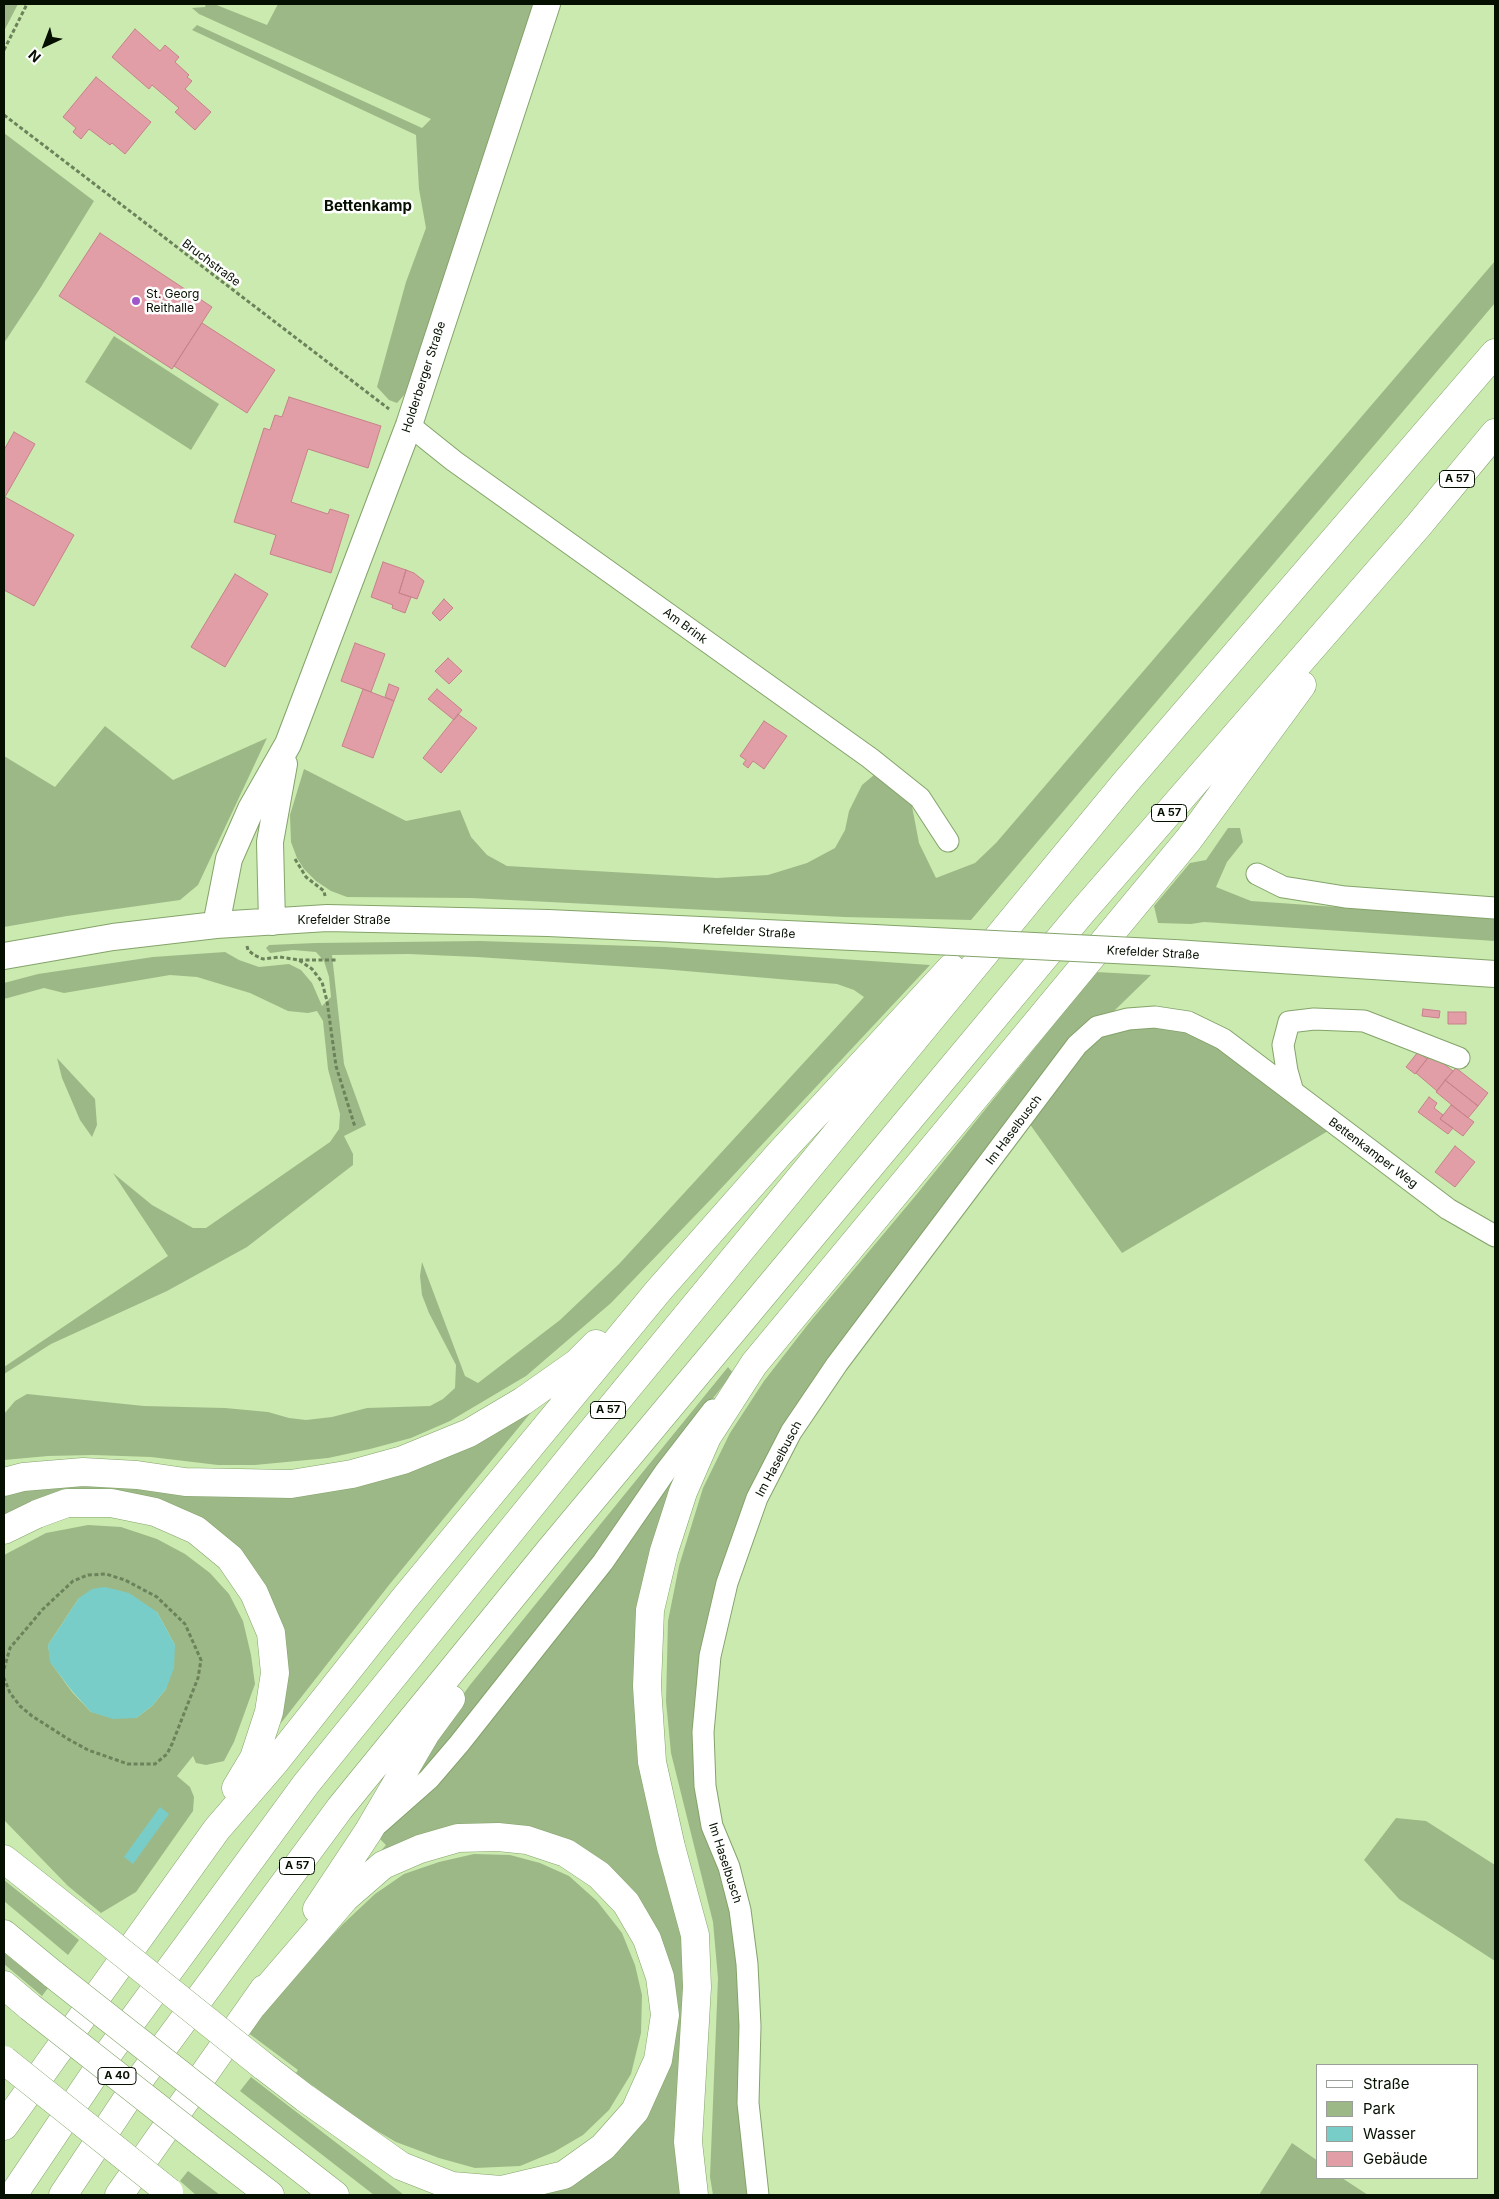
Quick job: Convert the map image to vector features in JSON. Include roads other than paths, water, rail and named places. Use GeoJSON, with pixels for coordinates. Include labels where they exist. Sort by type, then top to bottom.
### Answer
{"type":"FeatureCollection","features":[{"type":"Feature","properties":{"kind":"highway","name":"A 57"},"geometry":{"type":"LineString","coordinates":[[14,2195],[110,2051],[306,1784],[582,1443],[1125,783],[1495,352]]}},
{"type":"Feature","properties":{"kind":"highway","name":"A 57"},"geometry":{"type":"LineString","coordinates":[[63,2195],[143,2075],[340,1808],[550,1550],[1076,920],[1418,526],[1495,433]]}},
{"type":"Feature","properties":{"kind":"highway"},"geometry":{"type":"LineString","coordinates":[[694,2195],[688,2142],[697,1987],[695,1935],[686,1895],[671,1848],[652,1762],[646,1686],[650,1610],[664,1551],[683,1492],[708,1437],[754,1364],[1189,839],[1290,700],[1384,585],[1418,526]]}},
{"type":"Feature","properties":{"kind":"highway"},"geometry":{"type":"LineString","coordinates":[[4,2126],[217,1829],[275,1762],[404,1599],[549,1422],[660,1290],[779,1154],[1125,783]]}},
{"type":"Feature","properties":{"kind":"highway"},"geometry":{"type":"LineString","coordinates":[[4,1482],[23,1477],[83,1472],[137,1475],[185,1482],[291,1484],[352,1474],[404,1460],[469,1433],[523,1401],[577,1363],[618,1321],[696,1232],[779,1154]]}},
{"type":"Feature","properties":{"kind":"highway"},"geometry":{"type":"LineString","coordinates":[[4,1530],[37,1514],[67,1503],[112,1503],[155,1512],[196,1530],[230,1558],[254,1593],[271,1633],[275,1673],[269,1712],[254,1758],[220,1815],[217,1829]]}},
{"type":"Feature","properties":{"kind":"highway"},"geometry":{"type":"LineString","coordinates":[[119,2195],[253,2005],[368,1832],[426,1733],[490,1645],[550,1550]]}},
{"type":"Feature","properties":{"kind":"highway"},"geometry":{"type":"LineString","coordinates":[[4,1859],[305,2098],[401,2166],[452,2186],[501,2190],[564,2174],[604,2148],[635,2111],[658,2060],[665,2015],[660,1977],[647,1939],[626,1903],[599,1875],[566,1853],[526,1840],[498,1837],[458,1838],[420,1849],[383,1865],[345,1898],[253,2005]]}},
{"type":"Feature","properties":{"kind":"highway"},"geometry":{"type":"LineString","coordinates":[[4,1852],[26,1876]]}},
{"type":"Feature","properties":{"kind":"highway"},"geometry":{"type":"LineString","coordinates":[[4,1934],[335,2195]]}},
{"type":"Feature","properties":{"kind":"highway","name":"A 40"},"geometry":{"type":"LineString","coordinates":[[4,1985],[270,2195]]}},
{"type":"Feature","properties":{"kind":"highway"},"geometry":{"type":"LineString","coordinates":[[4,2060],[171,2194]]}},
{"type":"Feature","properties":{"kind":"highway"},"geometry":{"type":"LineString","coordinates":[[305,2098],[420,2195]]}},
{"type":"Feature","properties":{"kind":"main road","name":"Holderberger Straße"},"geometry":{"type":"LineString","coordinates":[[216,925],[229,858],[251,809],[288,744],[409,425],[547,4]]}},
{"type":"Feature","properties":{"kind":"main road","name":"Holderberger Straße"},"geometry":{"type":"LineString","coordinates":[[272,922],[270,842],[288,744]]}},
{"type":"Feature","properties":{"kind":"main road","name":"Krefelder Straße"},"geometry":{"type":"LineString","coordinates":[[4,956],[113,937],[216,925],[327,918],[548,923],[874,938],[1174,953],[1495,974]]}},
{"type":"Feature","properties":{"kind":"street","name":"Am Brink"},"geometry":{"type":"LineString","coordinates":[[409,425],[454,461],[870,758],[920,798],[948,841]]}},
{"type":"Feature","properties":{"kind":"street"},"geometry":{"type":"LineString","coordinates":[[1257,874],[1283,887],[1344,896],[1495,908]]}},
{"type":"Feature","properties":{"kind":"street","name":"Im Haselbusch"},"geometry":{"type":"LineString","coordinates":[[758,2195],[748,2103],[750,2026],[747,1964],[740,1910],[729,1867],[712,1826],[705,1786],[703,1732],[710,1656],[726,1583],[757,1498],[791,1432],[837,1364],[1076,1046],[1097,1028],[1128,1019],[1155,1017],[1188,1022],[1223,1039],[1293,1092]]}},
{"type":"Feature","properties":{"kind":"street"},"geometry":{"type":"LineString","coordinates":[[1293,1092],[1283,1046],[1289,1022],[1314,1019],[1364,1021],[1459,1058]]}},
{"type":"Feature","properties":{"kind":"street","name":"Bettenkamper Weg"},"geometry":{"type":"LineString","coordinates":[[1293,1092],[1448,1209],[1495,1236]]}},
{"type":"Feature","properties":{"kind":"street"},"geometry":{"type":"LineString","coordinates":[[368,1832],[429,1780],[459,1744],[603,1562],[692,1435],[754,1364]]}},
{"type":"Feature","properties":{"kind":"water"},"geometry":{"type":"Polygon","coordinates":[[[105,1587],[129,1593],[157,1612],[175,1645],[174,1668],[166,1689],[152,1706],[136,1718],[113,1719],[91,1712],[50,1662],[48,1645],[79,1598],[92,1589],[105,1587]]]}},
{"type":"Feature","properties":{"kind":"water"},"geometry":{"type":"Polygon","coordinates":[[[160,1807],[169,1814],[133,1864],[124,1857],[160,1807]]]}},
{"type":"Feature","properties":{"kind":"place","name":"St. Georg Reithalle"},"geometry":{"type":"Point","coordinates":[136,301]}},
{"type":"Feature","properties":{"kind":"district","name":"Bettenkamp"},"geometry":{"type":"Point","coordinates":[368,206]}}]}
